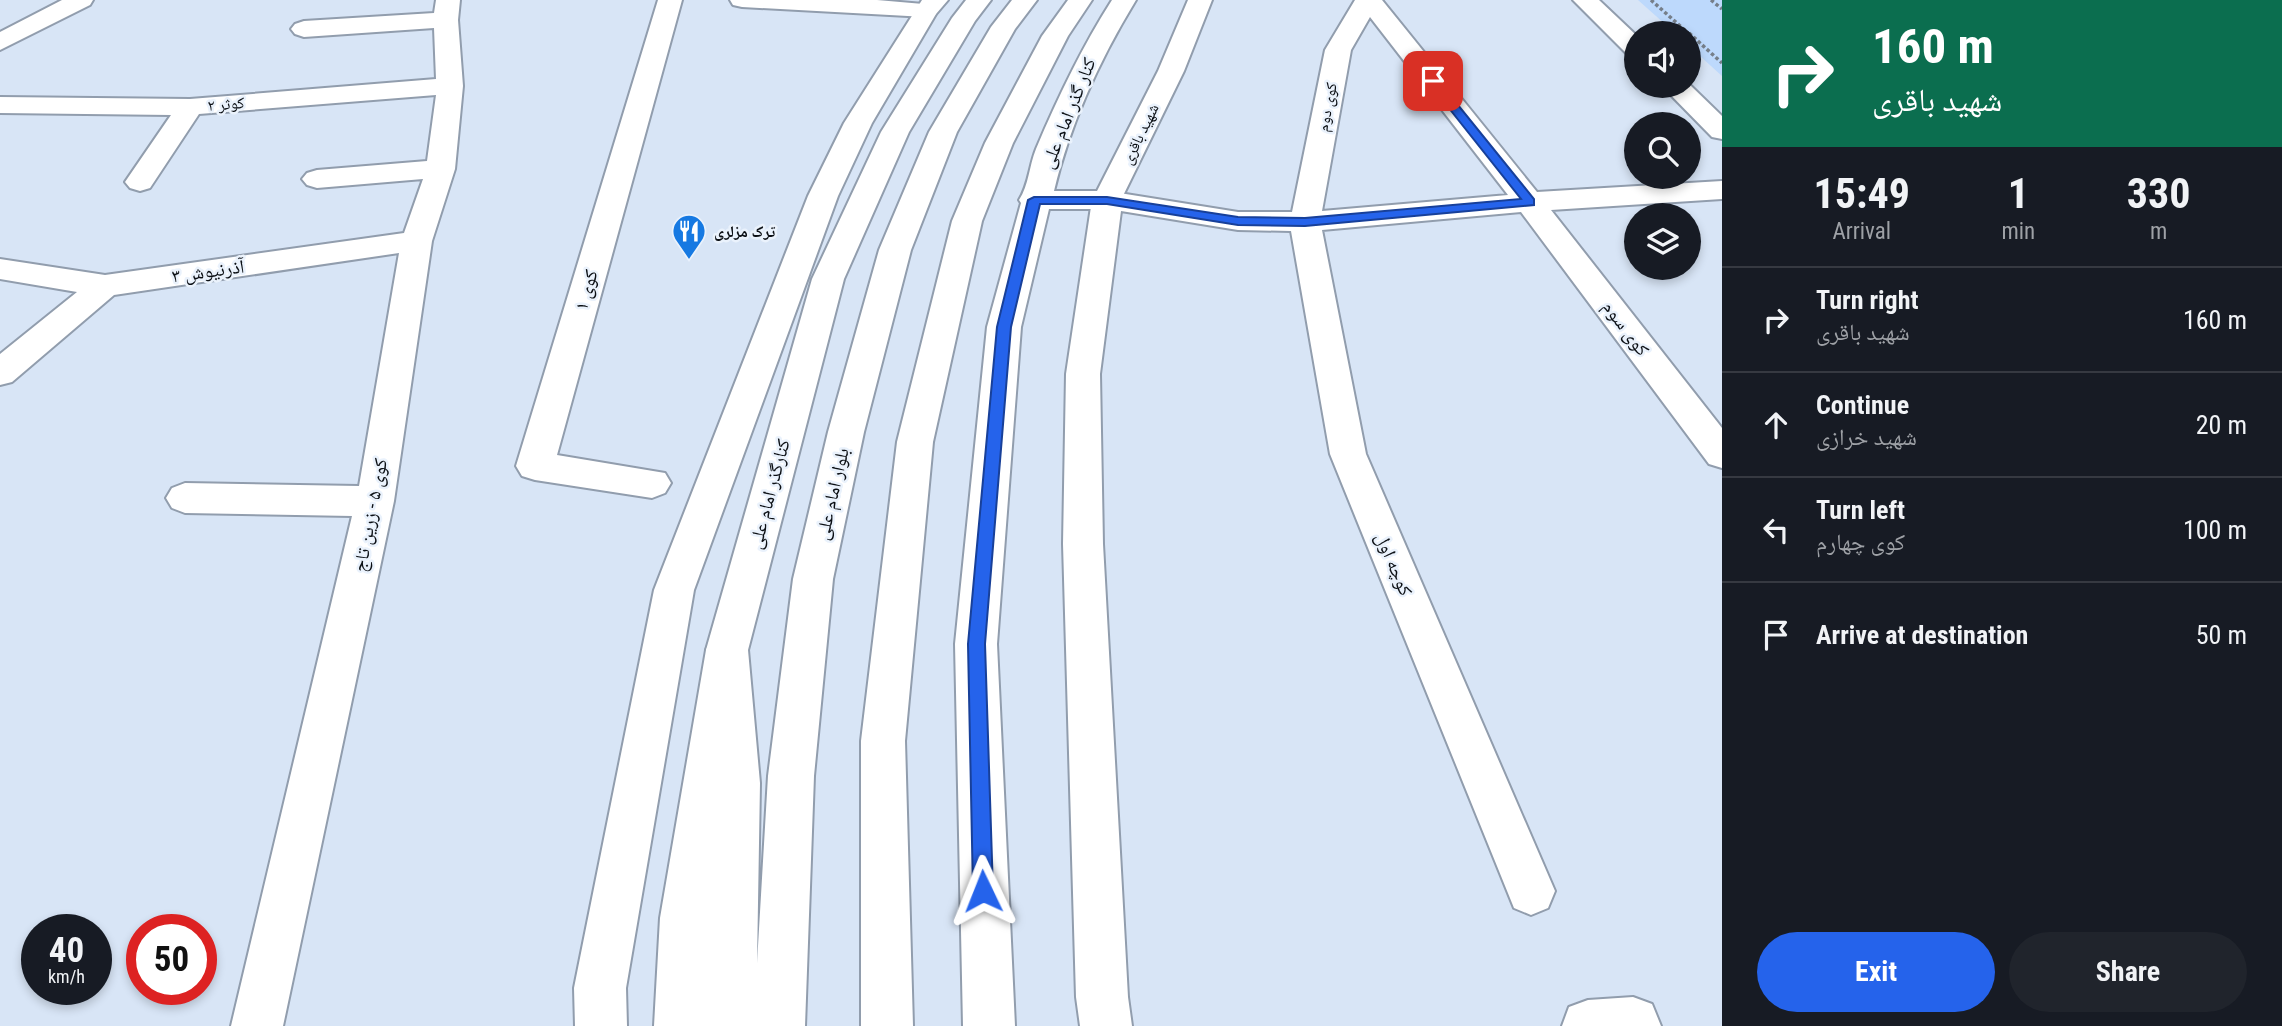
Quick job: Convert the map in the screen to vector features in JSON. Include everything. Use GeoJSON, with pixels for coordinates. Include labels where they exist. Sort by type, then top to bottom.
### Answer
{"type":"FeatureCollection","features":[{"type":"Feature","properties":{"kind":"main road"},"geometry":{"type":"LineString","coordinates":[[0,42],[81,0]]}},
{"type":"Feature","properties":{"kind":"main road","name":"کوی ۱"},"geometry":{"type":"LineString","coordinates":[[652,483],[535,466],[670,0]]}},
{"type":"Feature","properties":{"kind":"main road"},"geometry":{"type":"LineString","coordinates":[[742,0],[931,5]]}},
{"type":"Feature","properties":{"kind":"main road","name":"کنارگذر امام علی"},"geometry":{"type":"LineString","coordinates":[[680,1026],[685,918],[727,650],[828,279],[891,141],[964,19],[979,0]]}},
{"type":"Feature","properties":{"kind":"main road","name":"بلوار امام علی"},"geometry":{"type":"LineString","coordinates":[[779,1026],[791,776],[811,592],[846,432],[895,250],[938,144],[1004,27],[1025,0]]}},
{"type":"Feature","properties":{"kind":"main road"},"geometry":{"type":"LineString","coordinates":[[887,1026],[883,741],[915,442],[967,221],[999,143],[1055,36],[1080,0]]}},
{"type":"Feature","properties":{"kind":"main road","name":"کنار گذر امام علی"},"geometry":{"type":"LineString","coordinates":[[989,1026],[976,644],[1004,327],[1034,200],[1049,152],[1091,55],[1124,0]]}},
{"type":"Feature","properties":{"kind":"main road","name":"شهید باقری"},"geometry":{"type":"LineString","coordinates":[[1106,1026],[1102,996],[1086,612],[1083,374],[1107,200],[1171,71],[1200,0]]}},
{"type":"Feature","properties":{"kind":"main road","name":"کوی سوم"},"geometry":{"type":"LineString","coordinates":[[1368,0],[1530,202],[1722,454]]}},
{"type":"Feature","properties":{"kind":"main road","name":"کوی دوم"},"geometry":{"type":"LineString","coordinates":[[1305,222],[1338,50],[1368,0]]}},
{"type":"Feature","properties":{"kind":"main road"},"geometry":{"type":"LineString","coordinates":[[1585,0],[1624,37]]}},
{"type":"Feature","properties":{"kind":"main road"},"geometry":{"type":"LineString","coordinates":[[593,1013],[674,590],[823,196],[858,123],[931,5]]}},
{"type":"Feature","properties":{"kind":"main road"},"geometry":{"type":"LineString","coordinates":[[304,29],[447,10]]}},
{"type":"Feature","properties":{"kind":"main road","name":"کوی ۵ - زرین تاج"},"geometry":{"type":"LineString","coordinates":[[257,1026],[375,501],[417,241],[441,169],[450,86],[447,10]]}},
{"type":"Feature","properties":{"kind":"main road","name":"کوثر ۲"},"geometry":{"type":"LineString","coordinates":[[0,105],[190,107],[450,86]]}},
{"type":"Feature","properties":{"kind":"main road"},"geometry":{"type":"LineString","coordinates":[[823,196],[891,141],[876,93]]}},
{"type":"Feature","properties":{"kind":"main road"},"geometry":{"type":"LineString","coordinates":[[1688,98],[1722,131]]}},
{"type":"Feature","properties":{"kind":"main road"},"geometry":{"type":"LineString","coordinates":[[140,182],[190,107]]}},
{"type":"Feature","properties":{"kind":"main road"},"geometry":{"type":"LineString","coordinates":[[317,179],[441,169]]}},
{"type":"Feature","properties":{"kind":"main road"},"geometry":{"type":"LineString","coordinates":[[1034,200],[1107,200],[1238,221],[1305,222],[1530,202],[1722,190]]}},
{"type":"Feature","properties":{"kind":"main road","name":"کوچه اول"},"geometry":{"type":"LineString","coordinates":[[1305,222],[1348,454],[1531,891]]}},
{"type":"Feature","properties":{"kind":"main road","name":"آذرنیوش ۳"},"geometry":{"type":"LineString","coordinates":[[0,269],[105,286],[417,241]]}},
{"type":"Feature","properties":{"kind":"main road"},"geometry":{"type":"LineString","coordinates":[[0,373],[105,286]]}},
{"type":"Feature","properties":{"kind":"main road"},"geometry":{"type":"LineString","coordinates":[[185,498],[375,501]]}},
{"type":"Feature","properties":{"kind":"main road"},"geometry":{"type":"LineString","coordinates":[[727,650],[737,783],[729,1026]]}},
{"type":"Feature","properties":{"kind":"main road"},"geometry":{"type":"LineString","coordinates":[[1588,1026],[1633,1023],[1635,1026]]}},
{"type":"Feature","properties":{"kind":"path"},"geometry":{"type":"LineString","coordinates":[[1651,0],[1675,21]]}},
{"type":"Feature","properties":{"kind":"path"},"geometry":{"type":"LineString","coordinates":[[1712,0],[1722,9]]}},
{"type":"Feature","properties":{"kind":"path"},"geometry":{"type":"LineString","coordinates":[[1701,44],[1722,63]]}},
{"type":"Feature","properties":{"kind":"shaded area"},"geometry":{"type":"Polygon","coordinates":[[[1638,0],[1722,0],[1722,76],[1701,57],[1701,21],[1662,21],[1638,0]]]}},
{"type":"Feature","properties":{"kind":"place","name":"ترک مزلری"},"geometry":{"type":"Point","coordinates":[689,261]}},
{"type":"Feature","properties":{"kind":"route"},"geometry":{"type":"LineString","coordinates":[[983,891],[976,644],[1004,327],[1034,200],[1107,200],[1238,221],[1305,222],[1530,202],[1433,81]]}}]}
